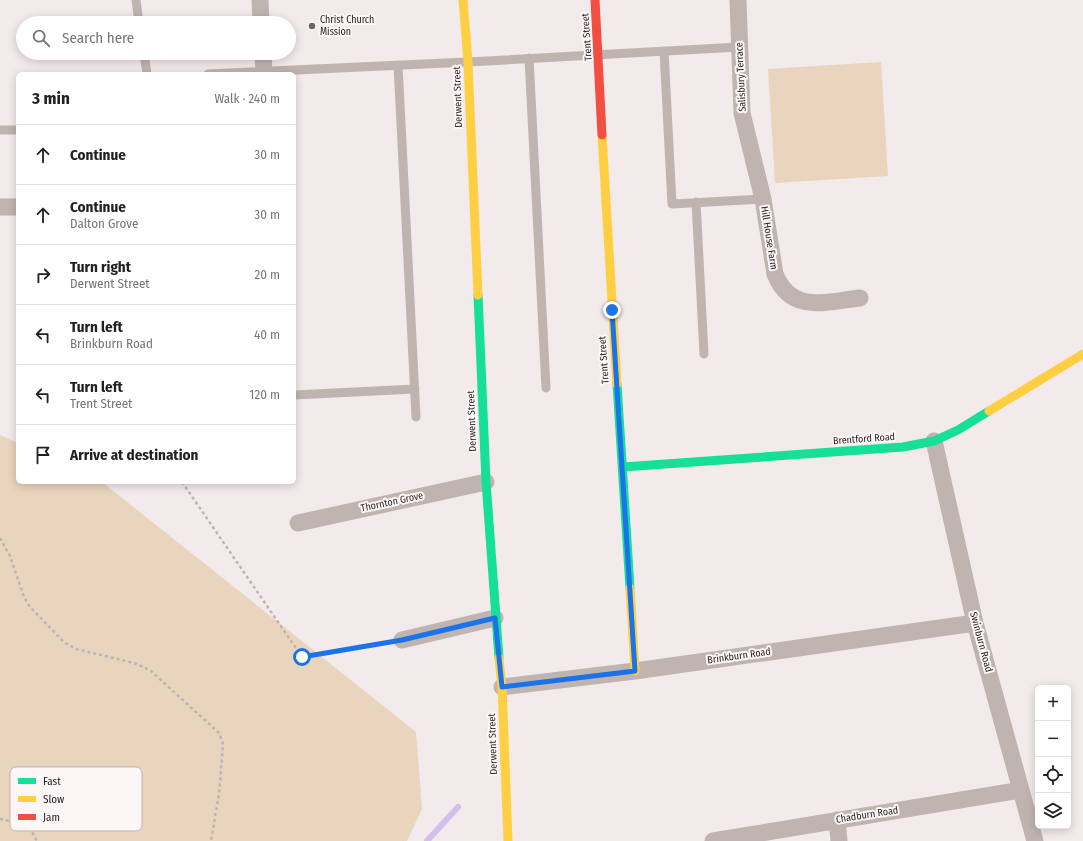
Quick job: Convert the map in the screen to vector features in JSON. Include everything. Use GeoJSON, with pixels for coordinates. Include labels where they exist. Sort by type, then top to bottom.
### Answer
{"type":"FeatureCollection","features":[{"type":"Feature","properties":{"kind":"street"},"geometry":{"type":"LineString","coordinates":[[260,0],[261,16]]}},
{"type":"Feature","properties":{"kind":"street","name":"Derwent Street"},"geometry":{"type":"LineString","coordinates":[[463,0],[468,62],[486,482],[495,618],[502,687],[508,841]]}},
{"type":"Feature","properties":{"kind":"street","name":"Trent Street"},"geometry":{"type":"LineString","coordinates":[[596,0],[612,310],[635,671]]}},
{"type":"Feature","properties":{"kind":"street","name":"Salisbury Terrace"},"geometry":{"type":"LineString","coordinates":[[738,0],[742,112],[763,199]]}},
{"type":"Feature","properties":{"kind":"street"},"geometry":{"type":"LineString","coordinates":[[263,60],[264,72]]}},
{"type":"Feature","properties":{"kind":"street","name":"Hill House Farm"},"geometry":{"type":"LineString","coordinates":[[763,199],[775,274],[785,292],[802,301],[813,304],[860,298]]}},
{"type":"Feature","properties":{"kind":"street"},"geometry":{"type":"LineString","coordinates":[[0,207],[16,207]]}},
{"type":"Feature","properties":{"kind":"street","name":"Brentford Road"},"geometry":{"type":"LineString","coordinates":[[623,467],[903,447],[934,441],[958,430],[1083,354]]}},
{"type":"Feature","properties":{"kind":"street","name":"Swinburn Road"},"geometry":{"type":"LineString","coordinates":[[934,441],[975,623],[1035,841]]}},
{"type":"Feature","properties":{"kind":"street","name":"Thornton Grove"},"geometry":{"type":"LineString","coordinates":[[298,523],[486,482]]}},
{"type":"Feature","properties":{"kind":"street"},"geometry":{"type":"LineString","coordinates":[[402,640],[495,618]]}},
{"type":"Feature","properties":{"kind":"street","name":"Brinkburn Road"},"geometry":{"type":"LineString","coordinates":[[502,687],[635,671],[975,623]]}},
{"type":"Feature","properties":{"kind":"street","name":"Chadburn Road"},"geometry":{"type":"LineString","coordinates":[[713,841],[1021,790]]}},
{"type":"Feature","properties":{"kind":"street"},"geometry":{"type":"LineString","coordinates":[[837,820],[839,841]]}},
{"type":"Feature","properties":{"kind":"lane"},"geometry":{"type":"LineString","coordinates":[[136,0],[138,16]]}},
{"type":"Feature","properties":{"kind":"lane"},"geometry":{"type":"LineString","coordinates":[[281,72],[739,47]]}},
{"type":"Feature","properties":{"kind":"lane"},"geometry":{"type":"LineString","coordinates":[[664,51],[672,204],[763,199]]}},
{"type":"Feature","properties":{"kind":"lane"},"geometry":{"type":"LineString","coordinates":[[530,58],[546,388]]}},
{"type":"Feature","properties":{"kind":"lane"},"geometry":{"type":"LineString","coordinates":[[145,60],[147,72]]}},
{"type":"Feature","properties":{"kind":"lane"},"geometry":{"type":"LineString","coordinates":[[398,65],[416,417]]}},
{"type":"Feature","properties":{"kind":"lane"},"geometry":{"type":"LineString","coordinates":[[0,130],[16,130]]}},
{"type":"Feature","properties":{"kind":"lane"},"geometry":{"type":"LineString","coordinates":[[696,202],[704,354]]}},
{"type":"Feature","properties":{"kind":"lane"},"geometry":{"type":"LineString","coordinates":[[296,395],[415,389]]}},
{"type":"Feature","properties":{"kind":"path"},"geometry":{"type":"LineString","coordinates":[[183,484],[302,657],[402,640]]}},
{"type":"Feature","properties":{"kind":"path"},"geometry":{"type":"LineString","coordinates":[[0,538],[10,556],[24,597],[30,606],[64,642],[76,649],[134,663],[150,670],[219,733],[223,744],[220,794],[211,841]]}},
{"type":"Feature","properties":{"kind":"path"},"geometry":{"type":"LineString","coordinates":[[0,819],[10,821]]}},
{"type":"Feature","properties":{"kind":"path"},"geometry":{"type":"LineString","coordinates":[[32,831],[37,841]]}},
{"type":"Feature","properties":{"kind":"shaded area"},"geometry":{"type":"Polygon","coordinates":[[[881,62],[888,176],[775,183],[768,69],[881,62]]]}},
{"type":"Feature","properties":{"kind":"shaded area"},"geometry":{"type":"Polygon","coordinates":[[[0,435],[16,442],[16,484],[105,484],[416,732],[422,809],[407,841],[0,841],[0,435]]]}},
{"type":"Feature","properties":{"kind":"waterway"},"geometry":{"type":"LineString","coordinates":[[427,841],[458,807]]}},
{"type":"Feature","properties":{"kind":"traffic: fast"},"geometry":{"type":"LineString","coordinates":[[478,295],[486,482],[499,658]]}},
{"type":"Feature","properties":{"kind":"traffic: fast"},"geometry":{"type":"LineString","coordinates":[[617,384],[630,588]]}},
{"type":"Feature","properties":{"kind":"traffic: fast"},"geometry":{"type":"LineString","coordinates":[[623,467],[903,447],[934,441],[958,430],[989,411]]}},
{"type":"Feature","properties":{"kind":"traffic: slow"},"geometry":{"type":"LineString","coordinates":[[463,0],[468,62],[478,295]]}},
{"type":"Feature","properties":{"kind":"traffic: slow"},"geometry":{"type":"LineString","coordinates":[[602,135],[617,384]]}},
{"type":"Feature","properties":{"kind":"traffic: slow"},"geometry":{"type":"LineString","coordinates":[[989,411],[1083,354]]}},
{"type":"Feature","properties":{"kind":"traffic: slow"},"geometry":{"type":"LineString","coordinates":[[630,588],[635,671]]}},
{"type":"Feature","properties":{"kind":"traffic: slow"},"geometry":{"type":"LineString","coordinates":[[499,658],[502,687],[508,841]]}},
{"type":"Feature","properties":{"kind":"traffic: jam"},"geometry":{"type":"LineString","coordinates":[[595,0],[602,135]]}},
{"type":"Feature","properties":{"kind":"place","name":"Christ Church Mission"},"geometry":{"type":"Point","coordinates":[312,26]}},
{"type":"Feature","properties":{"kind":"route"},"geometry":{"type":"LineString","coordinates":[[302,657],[402,640],[495,618],[502,687],[635,671],[612,310]]}}]}
